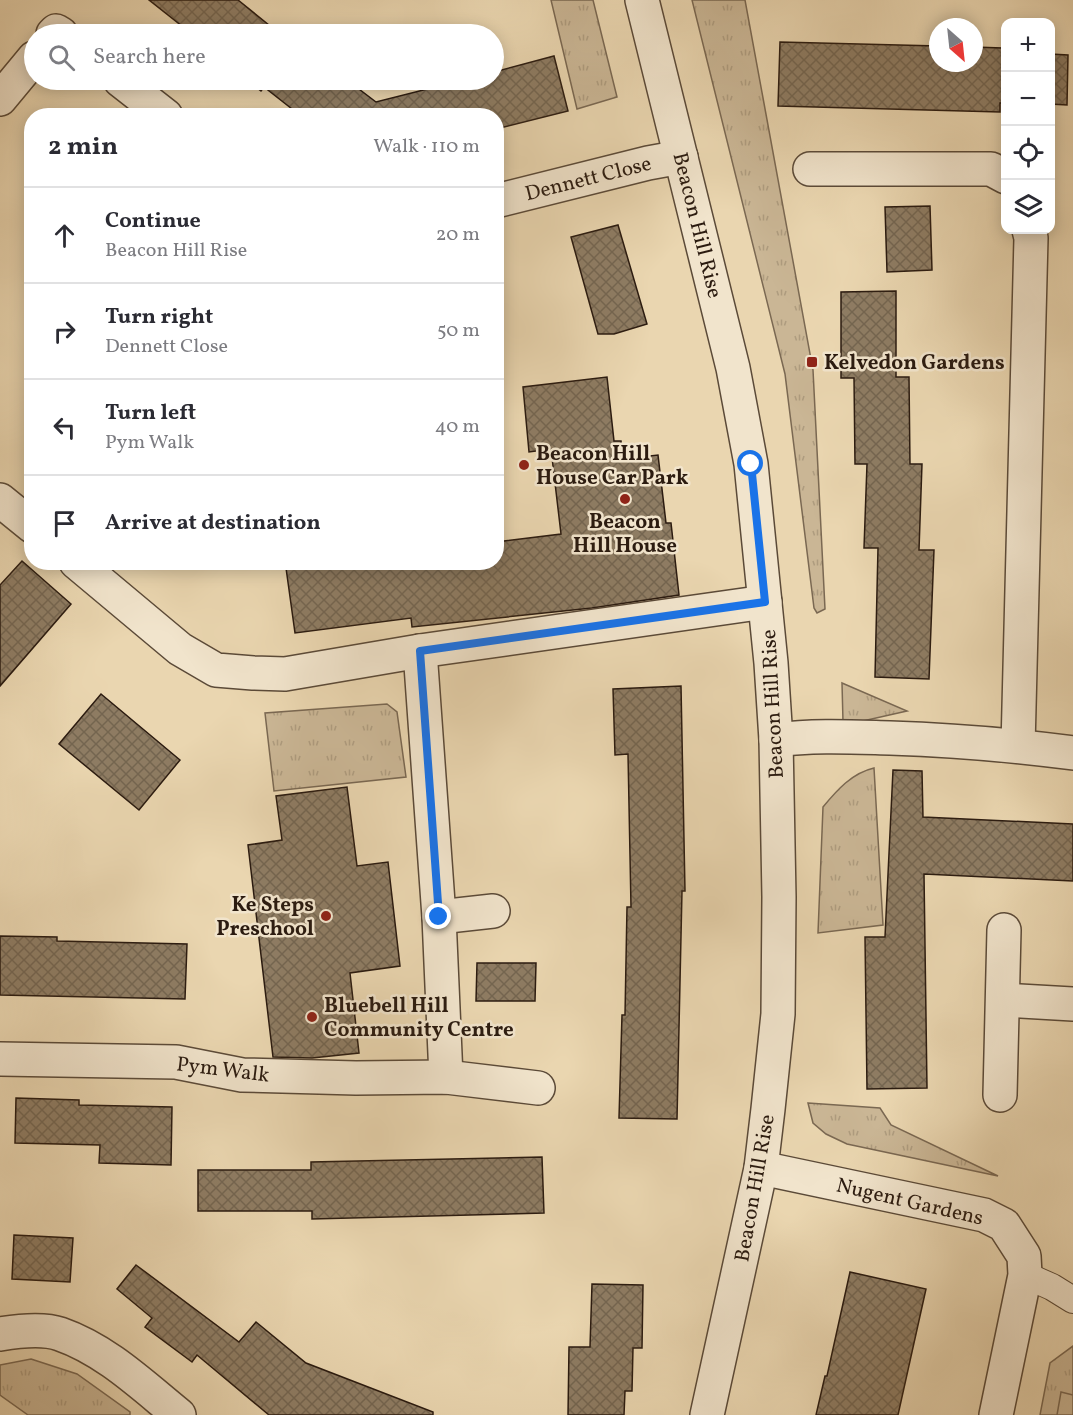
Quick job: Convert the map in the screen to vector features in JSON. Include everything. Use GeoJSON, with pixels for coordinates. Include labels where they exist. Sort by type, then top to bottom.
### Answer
{"type":"FeatureCollection","features":[{"type":"Feature","properties":{"kind":"street","name":"Beacon Hill Rise"},"geometry":{"type":"LineString","coordinates":[[642,0],[733,368],[751,464],[771,663],[776,740],[778,1014],[761,1168],[707,1415]]}},
{"type":"Feature","properties":{"kind":"street"},"geometry":{"type":"LineString","coordinates":[[0,99],[24,70]]}},
{"type":"Feature","properties":{"kind":"street"},"geometry":{"type":"LineString","coordinates":[[133,90],[156,108]]}},
{"type":"Feature","properties":{"kind":"street","name":"Dennett Close"},"geometry":{"type":"LineString","coordinates":[[504,199],[681,156]]}},
{"type":"Feature","properties":{"kind":"street"},"geometry":{"type":"LineString","coordinates":[[810,169],[991,169],[1001,175]]}},
{"type":"Feature","properties":{"kind":"street"},"geometry":{"type":"LineString","coordinates":[[1018,746],[1030,234]]}},
{"type":"Feature","properties":{"kind":"street"},"geometry":{"type":"LineString","coordinates":[[0,500],[24,520]]}},
{"type":"Feature","properties":{"kind":"street"},"geometry":{"type":"LineString","coordinates":[[86,570],[180,649],[216,670],[285,674],[420,651],[765,602]]}},
{"type":"Feature","properties":{"kind":"street"},"geometry":{"type":"LineString","coordinates":[[420,651],[439,917],[446,1077]]}},
{"type":"Feature","properties":{"kind":"street"},"geometry":{"type":"LineString","coordinates":[[776,740],[804,736],[936,740],[1073,753]]}},
{"type":"Feature","properties":{"kind":"street"},"geometry":{"type":"LineString","coordinates":[[439,917],[493,911]]}},
{"type":"Feature","properties":{"kind":"street"},"geometry":{"type":"LineString","coordinates":[[1000,1095],[1004,930]]}},
{"type":"Feature","properties":{"kind":"street"},"geometry":{"type":"LineString","coordinates":[[1003,1000],[1073,1004]]}},
{"type":"Feature","properties":{"kind":"street","name":"Pym Walk"},"geometry":{"type":"LineString","coordinates":[[0,1059],[176,1062],[242,1075],[356,1078],[446,1077],[538,1088]]}},
{"type":"Feature","properties":{"kind":"street","name":"Nugent Gardens"},"geometry":{"type":"LineString","coordinates":[[761,1168],[984,1215],[1004,1225],[1024,1256],[1025,1275],[996,1415]]}},
{"type":"Feature","properties":{"kind":"street"},"geometry":{"type":"LineString","coordinates":[[0,1334],[32,1332],[58,1334],[95,1351],[129,1374],[179,1415]]}},
{"type":"Feature","properties":{"kind":"lane"},"geometry":{"type":"LineString","coordinates":[[1025,1275],[1053,1287],[1073,1300]]}},
{"type":"Feature","properties":{"kind":"green space"},"geometry":{"type":"Polygon","coordinates":[[[551,0],[593,0],[617,97],[577,109],[551,0]]]}},
{"type":"Feature","properties":{"kind":"green space"},"geometry":{"type":"Polygon","coordinates":[[[692,0],[745,0],[813,370],[825,609],[817,613],[814,608],[785,374],[692,0]]]}},
{"type":"Feature","properties":{"kind":"green space"},"geometry":{"type":"Polygon","coordinates":[[[842,683],[907,711],[854,723],[843,722],[842,683]]]}},
{"type":"Feature","properties":{"kind":"green space"},"geometry":{"type":"Polygon","coordinates":[[[387,704],[397,712],[406,777],[274,791],[265,713],[387,704]]]}},
{"type":"Feature","properties":{"kind":"green space"},"geometry":{"type":"Polygon","coordinates":[[[874,768],[883,925],[818,933],[823,807],[852,778],[874,768]]]}},
{"type":"Feature","properties":{"kind":"green space"},"geometry":{"type":"Polygon","coordinates":[[[808,1103],[880,1108],[891,1125],[998,1176],[847,1144],[826,1134],[813,1123],[808,1103]]]}},
{"type":"Feature","properties":{"kind":"green space"},"geometry":{"type":"Polygon","coordinates":[[[1073,1346],[1073,1415],[1040,1415],[1050,1363],[1073,1346]]]}},
{"type":"Feature","properties":{"kind":"green space"},"geometry":{"type":"Polygon","coordinates":[[[31,1359],[77,1374],[130,1412],[130,1415],[28,1415],[0,1395],[0,1365],[31,1359]]]}},
{"type":"Feature","properties":{"kind":"green space"},"geometry":{"type":"Polygon","coordinates":[[[1061,1392],[1073,1395],[1073,1415],[1057,1415],[1061,1392]]]}},
{"type":"Feature","properties":{"kind":"building"},"geometry":{"type":"Polygon","coordinates":[[[149,0],[238,0],[268,24],[179,24],[149,0]]]}},
{"type":"Feature","properties":{"kind":"building"},"geometry":{"type":"Polygon","coordinates":[[[780,42],[929,46],[929,72],[983,72],[983,47],[1001,48],[1000,112],[778,106],[780,42]]]}},
{"type":"Feature","properties":{"kind":"building"},"geometry":{"type":"Polygon","coordinates":[[[1055,54],[1068,55],[1067,105],[1055,104],[1055,54]]]}},
{"type":"Feature","properties":{"kind":"building"},"geometry":{"type":"Polygon","coordinates":[[[554,56],[568,111],[504,127],[504,108],[291,108],[268,90],[360,90],[376,102],[423,90],[504,90],[504,69],[554,56]]]}},
{"type":"Feature","properties":{"kind":"building"},"geometry":{"type":"Polygon","coordinates":[[[930,206],[932,270],[887,272],[885,207],[930,206]]]}},
{"type":"Feature","properties":{"kind":"building"},"geometry":{"type":"Polygon","coordinates":[[[618,225],[647,324],[614,334],[598,334],[571,237],[618,225]]]}},
{"type":"Feature","properties":{"kind":"building"},"geometry":{"type":"Polygon","coordinates":[[[896,291],[896,377],[909,377],[910,464],[922,464],[919,550],[934,550],[929,679],[875,677],[878,548],[864,548],[867,464],[855,464],[854,378],[841,378],[841,292],[896,291]]]}},
{"type":"Feature","properties":{"kind":"building","name":"Beacon Hill House"},"geometry":{"type":"Polygon","coordinates":[[[607,377],[614,441],[621,441],[623,459],[658,455],[666,523],[671,523],[679,595],[592,608],[412,627],[411,618],[295,633],[286,570],[504,570],[504,541],[561,534],[551,449],[529,452],[523,387],[607,377]]]}},
{"type":"Feature","properties":{"kind":"building"},"geometry":{"type":"Polygon","coordinates":[[[22,561],[24,570],[32,570],[71,604],[0,686],[0,585],[22,561]]]}},
{"type":"Feature","properties":{"kind":"building"},"geometry":{"type":"Polygon","coordinates":[[[681,686],[685,891],[682,891],[677,1119],[619,1118],[622,1015],[625,1015],[627,907],[631,907],[628,754],[615,755],[613,689],[681,686]]]}},
{"type":"Feature","properties":{"kind":"building"},"geometry":{"type":"Polygon","coordinates":[[[101,694],[180,760],[139,810],[59,744],[101,694]]]}},
{"type":"Feature","properties":{"kind":"building"},"geometry":{"type":"Polygon","coordinates":[[[893,770],[922,771],[923,817],[1073,824],[1073,881],[924,874],[927,1088],[867,1089],[865,937],[885,937],[893,770]]]}},
{"type":"Feature","properties":{"kind":"building","name":"Ke Steps Preschool"},"geometry":{"type":"Polygon","coordinates":[[[347,787],[357,866],[388,862],[400,966],[350,973],[359,1053],[312,1058],[273,1057],[248,845],[282,840],[276,796],[347,787]]]}},
{"type":"Feature","properties":{"kind":"building"},"geometry":{"type":"Polygon","coordinates":[[[0,936],[57,937],[57,941],[187,944],[185,999],[0,995],[0,936]]]}},
{"type":"Feature","properties":{"kind":"building"},"geometry":{"type":"Polygon","coordinates":[[[477,963],[536,963],[535,1001],[476,1001],[477,963]]]}},
{"type":"Feature","properties":{"kind":"building"},"geometry":{"type":"Polygon","coordinates":[[[16,1098],[79,1100],[79,1105],[172,1107],[171,1165],[99,1163],[100,1145],[15,1143],[16,1098]]]}},
{"type":"Feature","properties":{"kind":"building"},"geometry":{"type":"Polygon","coordinates":[[[542,1157],[544,1213],[312,1219],[312,1211],[198,1211],[198,1170],[311,1170],[311,1162],[542,1157]]]}},
{"type":"Feature","properties":{"kind":"building"},"geometry":{"type":"Polygon","coordinates":[[[14,1235],[73,1238],[70,1282],[12,1279],[14,1235]]]}},
{"type":"Feature","properties":{"kind":"building"},"geometry":{"type":"Polygon","coordinates":[[[136,1265],[239,1342],[256,1322],[306,1363],[433,1412],[433,1415],[269,1415],[197,1355],[192,1362],[145,1327],[152,1318],[117,1289],[136,1265]]]}},
{"type":"Feature","properties":{"kind":"building"},"geometry":{"type":"Polygon","coordinates":[[[850,1272],[926,1289],[898,1415],[816,1415],[850,1272]]]}},
{"type":"Feature","properties":{"kind":"building"},"geometry":{"type":"Polygon","coordinates":[[[592,1284],[643,1285],[642,1348],[633,1348],[632,1391],[625,1391],[624,1415],[568,1415],[569,1347],[590,1347],[592,1284]]]}},
{"type":"Feature","properties":{"kind":"place","name":"Kelvedon Gardens"},"geometry":{"type":"Point","coordinates":[812,362]}},
{"type":"Feature","properties":{"kind":"place","name":"Beacon Hill House Car Park"},"geometry":{"type":"Point","coordinates":[524,465]}},
{"type":"Feature","properties":{"kind":"place","name":"Beacon Hill House"},"geometry":{"type":"Point","coordinates":[625,499]}},
{"type":"Feature","properties":{"kind":"place","name":"Ke Steps Preschool"},"geometry":{"type":"Point","coordinates":[326,916]}},
{"type":"Feature","properties":{"kind":"place","name":"Bluebell Hill Community Centre"},"geometry":{"type":"Point","coordinates":[312,1017]}},
{"type":"Feature","properties":{"kind":"route"},"geometry":{"type":"LineString","coordinates":[[439,917],[420,651],[765,602],[751,464]]}}]}
